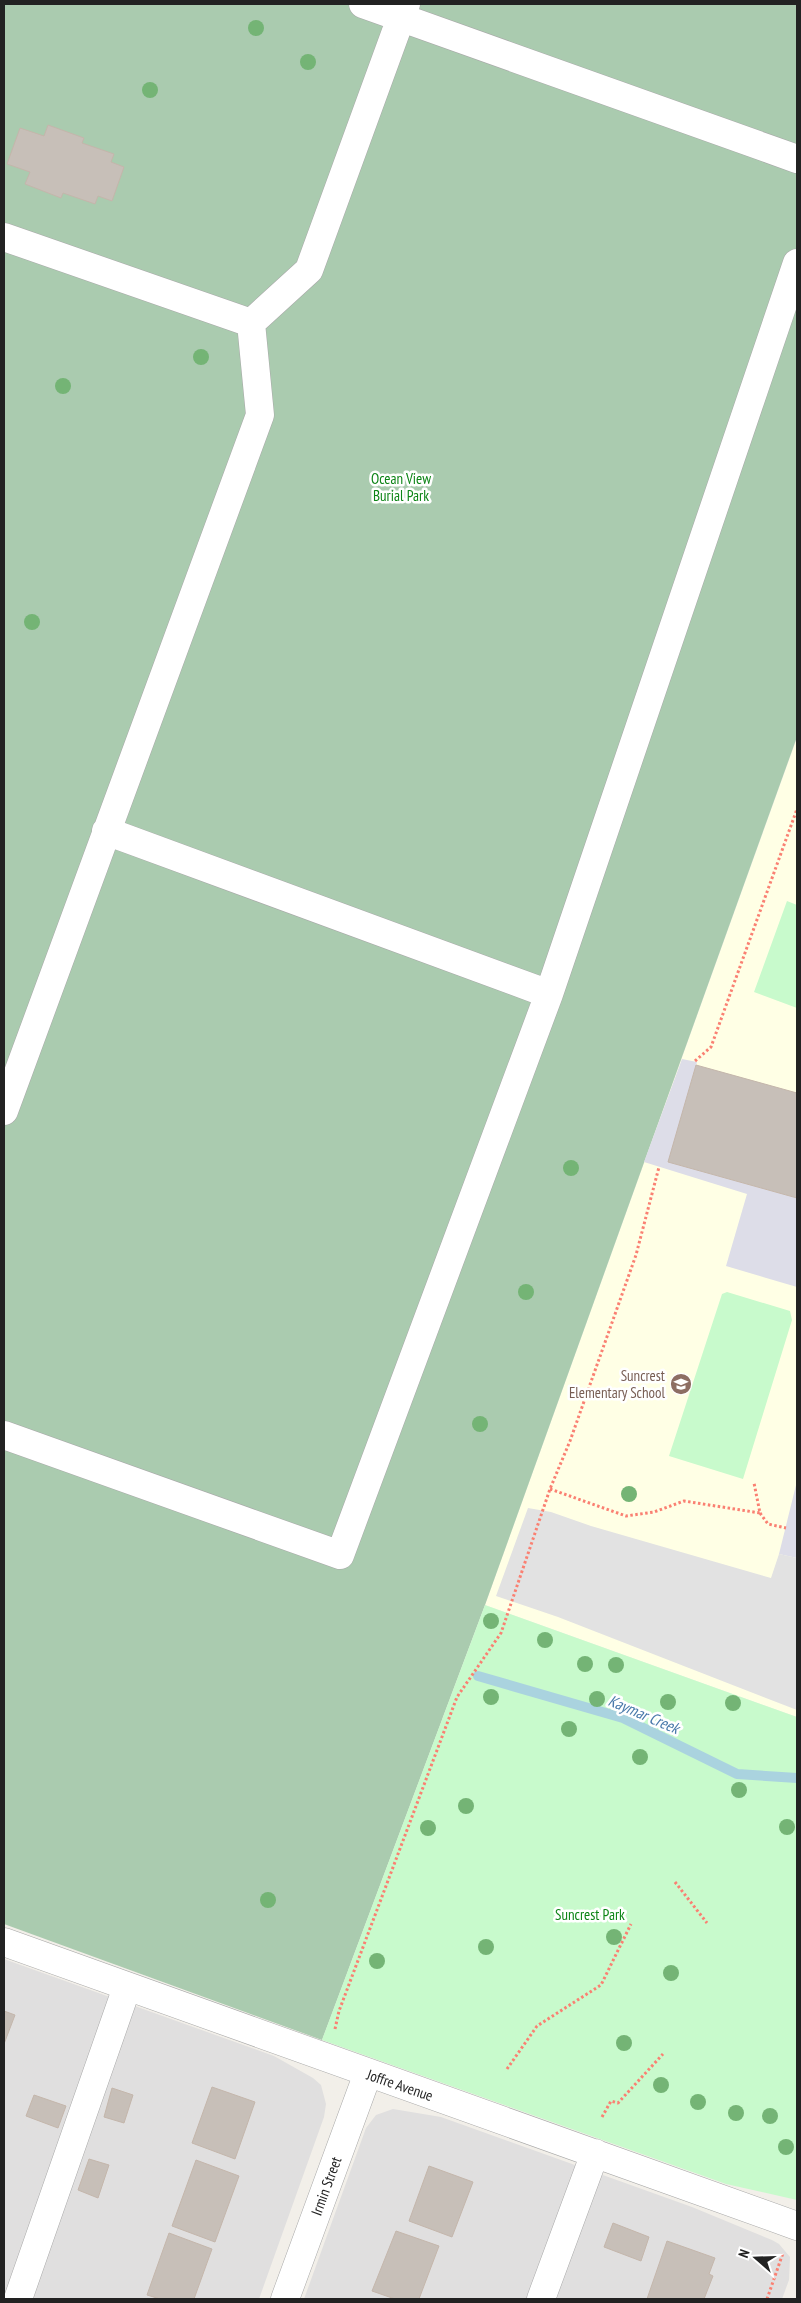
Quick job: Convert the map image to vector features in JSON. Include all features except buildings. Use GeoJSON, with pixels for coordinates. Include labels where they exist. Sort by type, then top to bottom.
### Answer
{"type":"FeatureCollection","features":[{"type":"Feature","properties":{"kind":"street"},"geometry":{"type":"LineString","coordinates":[[363,4],[404,11],[797,159]]}},
{"type":"Feature","properties":{"kind":"street"},"geometry":{"type":"LineString","coordinates":[[251,323],[310,270],[404,11]]}},
{"type":"Feature","properties":{"kind":"street"},"geometry":{"type":"LineString","coordinates":[[4,237],[251,323]]}},
{"type":"Feature","properties":{"kind":"street"},"geometry":{"type":"LineString","coordinates":[[4,1435],[340,1555],[549,994],[797,263]]}},
{"type":"Feature","properties":{"kind":"street"},"geometry":{"type":"LineString","coordinates":[[4,1111],[260,415],[251,323]]}},
{"type":"Feature","properties":{"kind":"street"},"geometry":{"type":"LineString","coordinates":[[106,831],[549,994]]}},
{"type":"Feature","properties":{"kind":"street","name":"Joffre Avenue"},"geometry":{"type":"LineString","coordinates":[[4,1942],[594,2153],[791,2237]]}},
{"type":"Feature","properties":{"kind":"street"},"geometry":{"type":"LineString","coordinates":[[18,2299],[128,1987]]}},
{"type":"Feature","properties":{"kind":"street","name":"Irmin Street"},"geometry":{"type":"LineString","coordinates":[[285,2299],[368,2073]]}},
{"type":"Feature","properties":{"kind":"street"},"geometry":{"type":"LineString","coordinates":[[542,2299],[594,2153]]}},
{"type":"Feature","properties":{"kind":"path"},"geometry":{"type":"LineString","coordinates":[[695,1061],[711,1047],[797,809]]}},
{"type":"Feature","properties":{"kind":"path"},"geometry":{"type":"LineString","coordinates":[[326,2058],[340,2011],[457,1697],[501,1632],[550,1488],[570,1441],[636,1255],[659,1167]]}},
{"type":"Feature","properties":{"kind":"path"},"geometry":{"type":"LineString","coordinates":[[754,1483],[760,1513],[768,1524],[786,1528]]}},
{"type":"Feature","properties":{"kind":"path"},"geometry":{"type":"LineString","coordinates":[[550,1488],[626,1516],[654,1512],[684,1501],[760,1513]]}},
{"type":"Feature","properties":{"kind":"path"},"geometry":{"type":"LineString","coordinates":[[675,1882],[707,1923]]}},
{"type":"Feature","properties":{"kind":"path"},"geometry":{"type":"LineString","coordinates":[[507,2069],[537,2026],[602,1985],[631,1924]]}},
{"type":"Feature","properties":{"kind":"path"},"geometry":{"type":"LineString","coordinates":[[602,2116],[611,2101],[618,2103],[664,2054]]}},
{"type":"Feature","properties":{"kind":"path"},"geometry":{"type":"LineString","coordinates":[[767,2299],[791,2237]]}},
{"type":"Feature","properties":{"kind":"shaded area","name":"Suncrest Elementary School"},"geometry":{"type":"Polygon","coordinates":[[[797,738],[797,1717],[485,1605],[797,738]]]}},
{"type":"Feature","properties":{"kind":"shaded area"},"geometry":{"type":"Polygon","coordinates":[[[682,1059],[697,1062],[669,1162],[797,1198],[797,1287],[726,1266],[747,1194],[644,1162],[682,1059]]]}},
{"type":"Feature","properties":{"kind":"shaded area"},"geometry":{"type":"Polygon","coordinates":[[[797,1481],[797,1558],[779,1554],[797,1481]]]}},
{"type":"Feature","properties":{"kind":"shaded area"},"geometry":{"type":"Polygon","coordinates":[[[528,1508],[551,1512],[591,1526],[771,1578],[779,1554],[797,1558],[797,1710],[558,1617],[496,1596],[528,1508]]]}},
{"type":"Feature","properties":{"kind":"shaded area"},"geometry":{"type":"Polygon","coordinates":[[[4,1959],[274,2056],[313,2078],[321,2085],[326,2104],[324,2117],[259,2299],[4,2299],[4,1959]]]}},
{"type":"Feature","properties":{"kind":"shaded area"},"geometry":{"type":"Polygon","coordinates":[[[393,2109],[441,2117],[692,2207],[772,2240],[779,2244],[790,2257],[789,2280],[782,2299],[304,2299],[366,2128],[376,2115],[393,2109]]]}},
{"type":"Feature","properties":{"kind":"green space","name":"Ocean View Burial Park"},"geometry":{"type":"Polygon","coordinates":[[[4,4],[797,4],[797,737],[485,1605],[322,2040],[4,1924],[4,4]]]}},
{"type":"Feature","properties":{"kind":"green space"},"geometry":{"type":"Polygon","coordinates":[[[787,901],[797,905],[797,1008],[754,992],[787,901]]]}},
{"type":"Feature","properties":{"kind":"green space"},"geometry":{"type":"Polygon","coordinates":[[[727,1292],[790,1311],[792,1320],[743,1479],[669,1456],[722,1294],[727,1292]]]}},
{"type":"Feature","properties":{"kind":"green space","name":"Suncrest Park"},"geometry":{"type":"Polygon","coordinates":[[[485,1605],[797,1717],[797,2200],[726,2184],[322,2040],[485,1605]]]}},
{"type":"Feature","properties":{"kind":"waterway","name":"Kaymar Creek"},"geometry":{"type":"LineString","coordinates":[[478,1676],[623,1718],[737,1774],[797,1778]]}},
{"type":"Feature","properties":{"kind":"place","name":"Suncrest Elementary School"},"geometry":{"type":"Point","coordinates":[681,1384]}}]}
